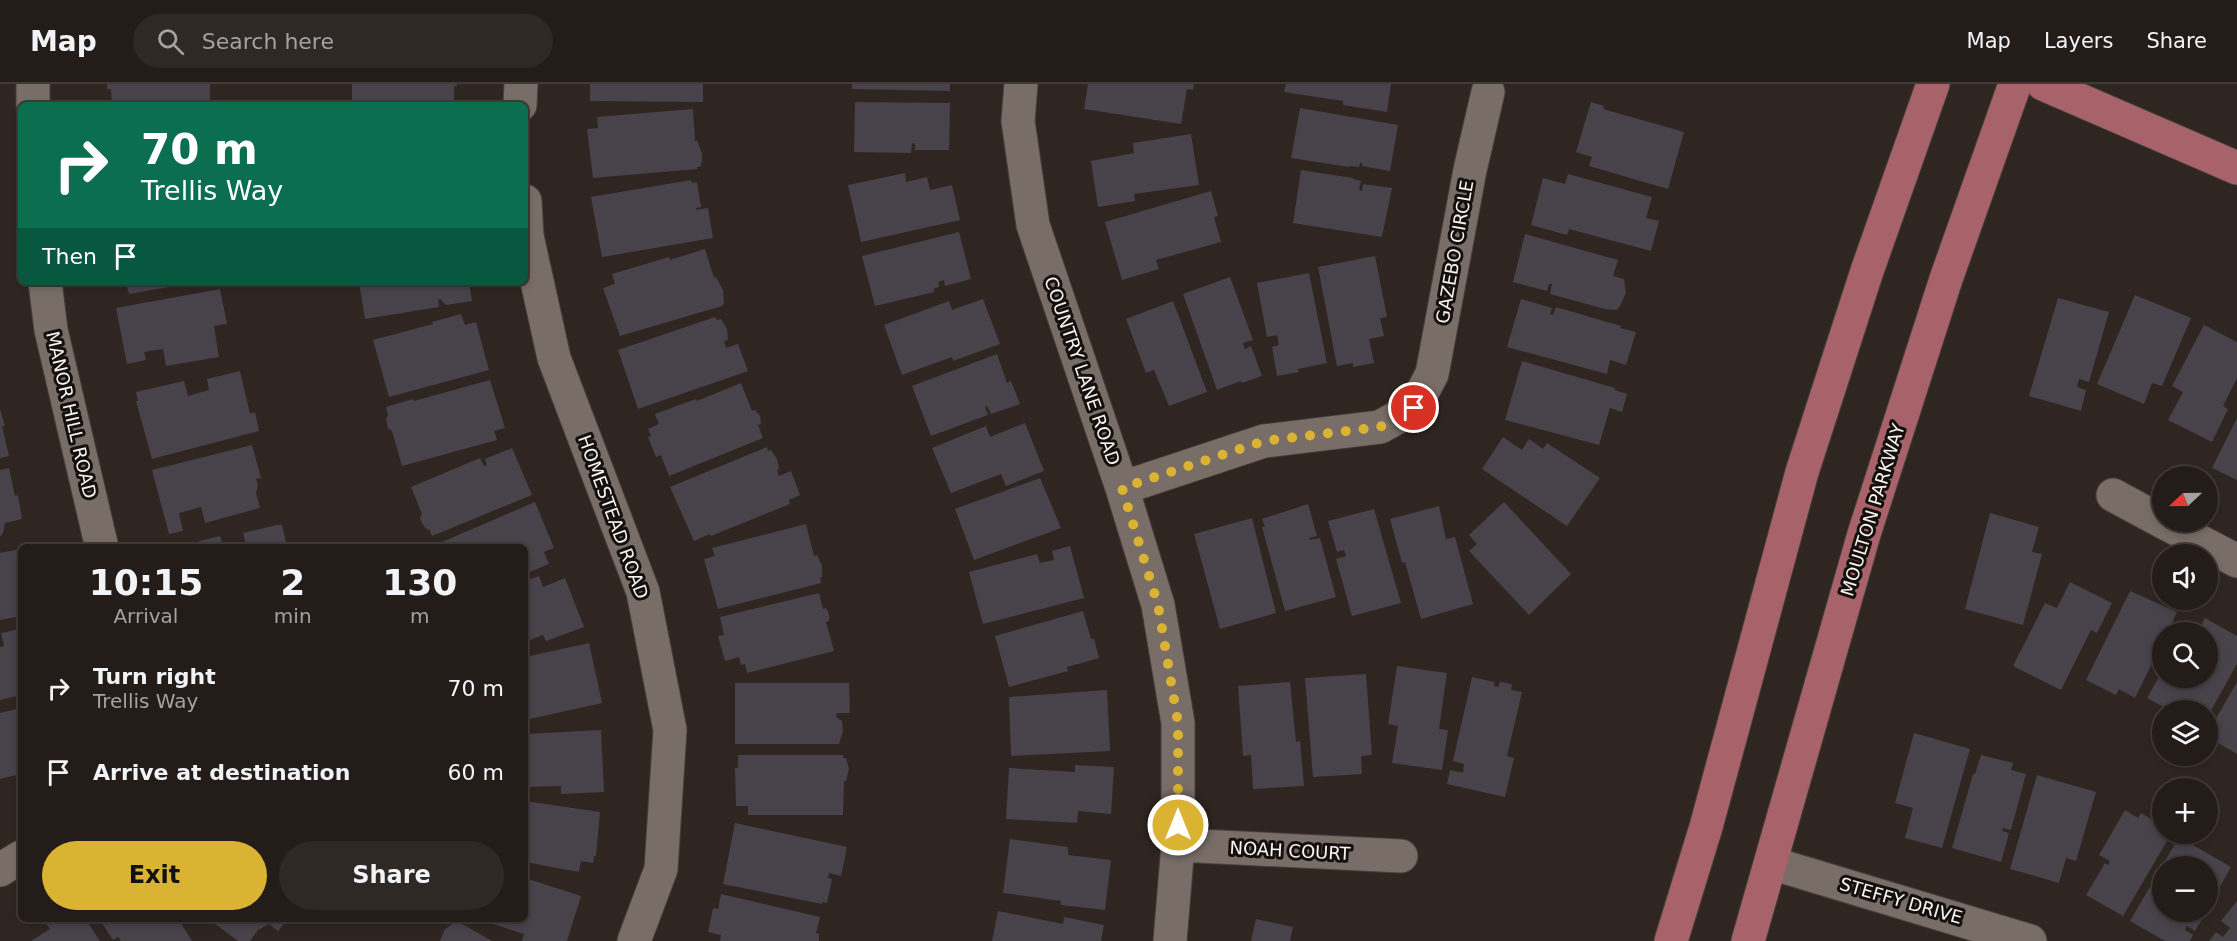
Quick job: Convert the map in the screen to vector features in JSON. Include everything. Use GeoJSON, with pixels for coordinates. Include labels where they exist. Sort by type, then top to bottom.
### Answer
{"type":"FeatureCollection","features":[{"type":"Feature","properties":{"kind":"main road"},"geometry":{"type":"LineString","coordinates":[[1671,941],[1706,827],[1802,472],[1867,271],[1933,84]]}},
{"type":"Feature","properties":{"kind":"main road","name":"MOULTON PARKWAY"},"geometry":{"type":"LineString","coordinates":[[1748,941],[1878,490],[1946,279],[2015,84]]}},
{"type":"Feature","properties":{"kind":"main road"},"geometry":{"type":"LineString","coordinates":[[2043,84],[2237,168]]}},
{"type":"Feature","properties":{"kind":"street"},"geometry":{"type":"LineString","coordinates":[[33,84],[33,102]]}},
{"type":"Feature","properties":{"kind":"street"},"geometry":{"type":"LineString","coordinates":[[519,102],[521,84]]}},
{"type":"Feature","properties":{"kind":"street","name":"COUNTRY LANE ROAD"},"geometry":{"type":"LineString","coordinates":[[1021,84],[1018,121],[1033,225],[1122,488],[1158,605],[1178,723],[1178,846],[1170,941]]}},
{"type":"Feature","properties":{"kind":"street","name":"GAZEBO CIRCLE"},"geometry":{"type":"LineString","coordinates":[[1122,488],[1264,441],[1380,427],[1414,408],[1432,374],[1470,170],[1488,92]]}},
{"type":"Feature","properties":{"kind":"street","name":"HOMESTEAD ROAD"},"geometry":{"type":"LineString","coordinates":[[528,241],[554,358],[643,592],[670,730],[661,869],[634,941]]}},
{"type":"Feature","properties":{"kind":"street","name":"MANOR HILL ROAD"},"geometry":{"type":"LineString","coordinates":[[45,285],[51,330],[101,544]]}},
{"type":"Feature","properties":{"kind":"street"},"geometry":{"type":"LineString","coordinates":[[2113,495],[2152,516]]}},
{"type":"Feature","properties":{"kind":"street"},"geometry":{"type":"LineString","coordinates":[[2182,532],[2237,561]]}},
{"type":"Feature","properties":{"kind":"street","name":"NOAH COURT"},"geometry":{"type":"LineString","coordinates":[[1178,846],[1401,856]]}},
{"type":"Feature","properties":{"kind":"street"},"geometry":{"type":"LineString","coordinates":[[0,870],[18,859]]}},
{"type":"Feature","properties":{"kind":"street","name":"STEFFY DRIVE"},"geometry":{"type":"LineString","coordinates":[[1771,863],[2030,941]]}},
{"type":"Feature","properties":{"kind":"building"},"geometry":{"type":"Polygon","coordinates":[[[107,84],[210,84],[210,102],[112,102],[111,89],[107,89],[107,84]]]}},
{"type":"Feature","properties":{"kind":"building"},"geometry":{"type":"Polygon","coordinates":[[[352,84],[457,84],[454,86],[454,102],[352,102],[352,84]]]}},
{"type":"Feature","properties":{"kind":"building"},"geometry":{"type":"Polygon","coordinates":[[[590,84],[703,84],[703,102],[590,101],[590,84]]]}},
{"type":"Feature","properties":{"kind":"building"},"geometry":{"type":"Polygon","coordinates":[[[852,84],[950,84],[950,91],[852,89],[852,84]]]}},
{"type":"Feature","properties":{"kind":"building"},"geometry":{"type":"Polygon","coordinates":[[[1088,84],[1194,84],[1193,90],[1187,89],[1181,124],[1084,109],[1088,84]]]}},
{"type":"Feature","properties":{"kind":"building"},"geometry":{"type":"Polygon","coordinates":[[[1286,84],[1391,84],[1387,112],[1343,105],[1343,101],[1284,92],[1286,84]]]}},
{"type":"Feature","properties":{"kind":"building"},"geometry":{"type":"Polygon","coordinates":[[[855,102],[950,103],[949,150],[915,150],[915,144],[912,143],[911,153],[854,152],[855,102]]]}},
{"type":"Feature","properties":{"kind":"building"},"geometry":{"type":"Polygon","coordinates":[[[1591,102],[1604,106],[1603,109],[1684,132],[1668,189],[1589,166],[1592,157],[1576,152],[1591,102]]]}},
{"type":"Feature","properties":{"kind":"building"},"geometry":{"type":"Polygon","coordinates":[[[1300,108],[1398,125],[1390,171],[1362,166],[1362,163],[1359,167],[1349,167],[1291,158],[1300,108]]]}},
{"type":"Feature","properties":{"kind":"building"},"geometry":{"type":"Polygon","coordinates":[[[693,109],[695,141],[697,140],[702,154],[700,167],[593,178],[587,129],[598,128],[597,117],[693,109]]]}},
{"type":"Feature","properties":{"kind":"building"},"geometry":{"type":"Polygon","coordinates":[[[1191,134],[1199,185],[1134,194],[1135,201],[1098,207],[1091,161],[1134,153],[1133,143],[1191,134]]]}},
{"type":"Feature","properties":{"kind":"building"},"geometry":{"type":"Polygon","coordinates":[[[1301,170],[1353,178],[1361,181],[1359,190],[1362,191],[1363,184],[1392,188],[1382,237],[1293,223],[1301,170]]]}},
{"type":"Feature","properties":{"kind":"building"},"geometry":{"type":"Polygon","coordinates":[[[905,173],[906,182],[927,177],[930,190],[952,185],[960,220],[861,242],[848,185],[905,173]]]}},
{"type":"Feature","properties":{"kind":"building"},"geometry":{"type":"Polygon","coordinates":[[[1568,174],[1652,197],[1646,218],[1659,221],[1651,251],[1569,229],[1567,235],[1531,225],[1543,178],[1565,184],[1568,174]]]}},
{"type":"Feature","properties":{"kind":"building"},"geometry":{"type":"Polygon","coordinates":[[[691,180],[692,183],[697,182],[701,207],[696,210],[708,208],[713,238],[602,257],[591,197],[691,180]]]}},
{"type":"Feature","properties":{"kind":"building"},"geometry":{"type":"Polygon","coordinates":[[[1211,191],[1218,216],[1214,217],[1221,242],[1156,260],[1159,269],[1122,280],[1105,222],[1211,191]]]}},
{"type":"Feature","properties":{"kind":"building"},"geometry":{"type":"Polygon","coordinates":[[[959,232],[971,279],[945,286],[944,280],[938,282],[939,287],[934,288],[934,292],[875,306],[862,256],[959,232]]]}},
{"type":"Feature","properties":{"kind":"building"},"geometry":{"type":"Polygon","coordinates":[[[1525,234],[1618,260],[1613,276],[1624,279],[1626,293],[1620,306],[1616,310],[1605,309],[1550,294],[1552,284],[1549,284],[1547,291],[1513,282],[1525,234]]]}},
{"type":"Feature","properties":{"kind":"building"},"geometry":{"type":"Polygon","coordinates":[[[705,249],[714,278],[716,277],[723,290],[724,303],[722,306],[620,336],[603,288],[615,284],[612,274],[705,249]]]}},
{"type":"Feature","properties":{"kind":"building"},"geometry":{"type":"Polygon","coordinates":[[[1375,256],[1387,317],[1380,318],[1384,336],[1369,339],[1374,363],[1353,367],[1353,363],[1337,366],[1318,267],[1375,256]]]}},
{"type":"Feature","properties":{"kind":"building"},"geometry":{"type":"Polygon","coordinates":[[[1309,273],[1327,363],[1277,376],[1272,347],[1279,345],[1277,335],[1267,337],[1257,283],[1309,273]]]}},
{"type":"Feature","properties":{"kind":"building"},"geometry":{"type":"Polygon","coordinates":[[[1230,277],[1253,340],[1243,343],[1245,349],[1251,346],[1262,376],[1217,390],[1183,294],[1230,277]]]}},
{"type":"Feature","properties":{"kind":"building"},"geometry":{"type":"Polygon","coordinates":[[[127,285],[181,285],[129,294],[127,285]]]}},
{"type":"Feature","properties":{"kind":"building"},"geometry":{"type":"Polygon","coordinates":[[[359,285],[469,285],[472,301],[446,305],[440,299],[438,300],[439,307],[365,319],[359,285]]]}},
{"type":"Feature","properties":{"kind":"building"},"geometry":{"type":"Polygon","coordinates":[[[220,289],[227,324],[214,326],[219,357],[166,366],[163,349],[144,352],[146,360],[127,364],[116,308],[220,289]]]}},
{"type":"Feature","properties":{"kind":"building"},"geometry":{"type":"Polygon","coordinates":[[[2135,295],[2191,318],[2162,386],[2152,383],[2144,404],[2097,384],[2135,295]]]}},
{"type":"Feature","properties":{"kind":"building"},"geometry":{"type":"Polygon","coordinates":[[[2058,298],[2109,312],[2089,382],[2079,379],[2077,387],[2086,390],[2081,411],[2029,396],[2058,298]]]}},
{"type":"Feature","properties":{"kind":"building"},"geometry":{"type":"Polygon","coordinates":[[[983,299],[1000,344],[953,361],[952,357],[902,375],[884,325],[949,301],[952,310],[983,299]]]}},
{"type":"Feature","properties":{"kind":"building"},"geometry":{"type":"Polygon","coordinates":[[[1521,299],[1552,308],[1550,314],[1553,315],[1556,307],[1636,332],[1626,365],[1610,360],[1607,374],[1507,347],[1521,299]]]}},
{"type":"Feature","properties":{"kind":"building"},"geometry":{"type":"Polygon","coordinates":[[[1173,301],[1207,392],[1169,406],[1154,370],[1146,373],[1126,319],[1173,301]]]}},
{"type":"Feature","properties":{"kind":"building"},"geometry":{"type":"Polygon","coordinates":[[[461,314],[465,325],[476,322],[489,370],[389,397],[373,340],[461,314]]]}},
{"type":"Feature","properties":{"kind":"building"},"geometry":{"type":"Polygon","coordinates":[[[715,317],[717,320],[721,319],[727,329],[728,340],[724,341],[726,348],[738,344],[748,371],[638,409],[618,350],[715,317]]]}},
{"type":"Feature","properties":{"kind":"building"},"geometry":{"type":"Polygon","coordinates":[[[2204,325],[2237,342],[2237,378],[2223,406],[2228,409],[2212,442],[2168,420],[2183,392],[2172,386],[2204,325]]]}},
{"type":"Feature","properties":{"kind":"building"},"geometry":{"type":"Polygon","coordinates":[[[997,354],[1007,383],[1011,381],[1020,404],[991,414],[987,406],[985,407],[988,415],[931,436],[912,386],[997,354]]]}},
{"type":"Feature","properties":{"kind":"building"},"geometry":{"type":"Polygon","coordinates":[[[1522,361],[1615,388],[1627,394],[1622,412],[1610,408],[1599,445],[1505,420],[1522,361]]]}},
{"type":"Feature","properties":{"kind":"building"},"geometry":{"type":"Polygon","coordinates":[[[240,371],[250,414],[255,412],[259,431],[152,459],[136,401],[138,401],[136,392],[184,381],[188,396],[209,390],[207,379],[240,371]]]}},
{"type":"Feature","properties":{"kind":"building"},"geometry":{"type":"Polygon","coordinates":[[[490,380],[505,428],[494,431],[497,440],[402,466],[392,431],[388,428],[386,407],[490,380]]]}},
{"type":"Feature","properties":{"kind":"building"},"geometry":{"type":"Polygon","coordinates":[[[741,383],[752,411],[755,410],[760,416],[761,424],[758,425],[763,438],[669,476],[661,455],[656,457],[648,437],[651,436],[648,429],[659,424],[655,414],[696,399],[697,401],[741,383]]]}},
{"type":"Feature","properties":{"kind":"building"},"geometry":{"type":"Polygon","coordinates":[[[0,409],[9,456],[0,458],[0,409]]]}},
{"type":"Feature","properties":{"kind":"building"},"geometry":{"type":"Polygon","coordinates":[[[2237,418],[2237,480],[2218,471],[2218,466],[2213,466],[2237,418]]]}},
{"type":"Feature","properties":{"kind":"building"},"geometry":{"type":"Polygon","coordinates":[[[1025,423],[1044,471],[1006,486],[1001,474],[951,493],[932,448],[986,426],[990,437],[1025,423]]]}},
{"type":"Feature","properties":{"kind":"building"},"geometry":{"type":"Polygon","coordinates":[[[1503,437],[1522,450],[1529,439],[1543,449],[1547,443],[1600,478],[1567,526],[1482,469],[1503,437]]]}},
{"type":"Feature","properties":{"kind":"building"},"geometry":{"type":"Polygon","coordinates":[[[252,445],[261,478],[256,479],[258,485],[256,493],[260,508],[205,523],[201,507],[179,513],[183,531],[169,534],[152,470],[252,445]]]}},
{"type":"Feature","properties":{"kind":"building"},"geometry":{"type":"Polygon","coordinates":[[[767,447],[777,459],[779,476],[791,471],[800,495],[789,500],[790,504],[694,541],[670,487],[767,447]]]}},
{"type":"Feature","properties":{"kind":"building"},"geometry":{"type":"Polygon","coordinates":[[[512,448],[532,495],[432,536],[429,529],[427,530],[422,523],[420,518],[422,514],[411,487],[480,458],[484,466],[487,465],[485,459],[512,448]]]}},
{"type":"Feature","properties":{"kind":"building"},"geometry":{"type":"Polygon","coordinates":[[[9,468],[15,496],[18,495],[22,519],[5,523],[0,537],[0,470],[9,468]]]}},
{"type":"Feature","properties":{"kind":"building"},"geometry":{"type":"Polygon","coordinates":[[[1040,478],[1061,528],[974,560],[955,509],[1040,478]]]}},
{"type":"Feature","properties":{"kind":"building"},"geometry":{"type":"Polygon","coordinates":[[[535,502],[554,548],[544,552],[549,564],[528,573],[528,544],[437,544],[535,502]]]}},
{"type":"Feature","properties":{"kind":"building"},"geometry":{"type":"Polygon","coordinates":[[[1504,502],[1571,574],[1529,615],[1469,551],[1477,544],[1469,535],[1504,502]]]}},
{"type":"Feature","properties":{"kind":"building"},"geometry":{"type":"Polygon","coordinates":[[[1308,504],[1317,536],[1309,538],[1310,540],[1320,538],[1336,597],[1285,611],[1262,527],[1265,527],[1262,519],[1308,504]]]}},
{"type":"Feature","properties":{"kind":"building"},"geometry":{"type":"Polygon","coordinates":[[[1439,506],[1446,539],[1455,537],[1473,604],[1421,619],[1390,519],[1439,506]]]}},
{"type":"Feature","properties":{"kind":"building"},"geometry":{"type":"Polygon","coordinates":[[[1374,509],[1401,603],[1352,616],[1336,559],[1346,556],[1344,550],[1337,552],[1328,521],[1374,509]]]}},
{"type":"Feature","properties":{"kind":"building"},"geometry":{"type":"Polygon","coordinates":[[[1990,513],[2039,527],[2032,552],[2042,554],[2023,625],[1965,609],[1990,513]]]}},
{"type":"Feature","properties":{"kind":"building"},"geometry":{"type":"Polygon","coordinates":[[[1252,518],[1276,613],[1220,629],[1194,534],[1252,518]]]}},
{"type":"Feature","properties":{"kind":"building"},"geometry":{"type":"Polygon","coordinates":[[[806,524],[814,556],[817,555],[822,566],[821,583],[718,609],[704,559],[715,556],[712,548],[806,524]]]}},
{"type":"Feature","properties":{"kind":"building"},"geometry":{"type":"Polygon","coordinates":[[[282,525],[286,544],[246,544],[243,533],[282,525]]]}},
{"type":"Feature","properties":{"kind":"building"},"geometry":{"type":"Polygon","coordinates":[[[220,536],[222,544],[189,544],[220,536]]]}},
{"type":"Feature","properties":{"kind":"building"},"geometry":{"type":"Polygon","coordinates":[[[1070,546],[1084,598],[983,624],[969,572],[1037,554],[1040,563],[1054,560],[1052,551],[1070,546]]]}},
{"type":"Feature","properties":{"kind":"building"},"geometry":{"type":"Polygon","coordinates":[[[18,550],[18,617],[0,620],[0,553],[18,550]]]}},
{"type":"Feature","properties":{"kind":"building"},"geometry":{"type":"Polygon","coordinates":[[[539,576],[543,587],[565,578],[584,627],[546,641],[543,635],[528,641],[528,580],[539,576]]]}},
{"type":"Feature","properties":{"kind":"building"},"geometry":{"type":"Polygon","coordinates":[[[2070,582],[2112,603],[2097,633],[2091,630],[2061,690],[2013,666],[2045,603],[2057,608],[2070,582]]]}},
{"type":"Feature","properties":{"kind":"building"},"geometry":{"type":"Polygon","coordinates":[[[2130,591],[2152,601],[2152,610],[2177,612],[2172,622],[2152,622],[2152,663],[2135,698],[2119,689],[2116,695],[2086,680],[2130,591]]]}},
{"type":"Feature","properties":{"kind":"building"},"geometry":{"type":"Polygon","coordinates":[[[819,593],[823,609],[826,608],[829,614],[829,621],[826,622],[834,651],[747,673],[745,664],[741,665],[739,657],[725,661],[718,636],[724,635],[720,617],[819,593]]]}},
{"type":"Feature","properties":{"kind":"building"},"geometry":{"type":"Polygon","coordinates":[[[1083,611],[1099,658],[1067,667],[1068,671],[1009,687],[995,636],[1083,611]]]}},
{"type":"Feature","properties":{"kind":"building"},"geometry":{"type":"Polygon","coordinates":[[[2218,625],[2237,636],[2237,664],[2217,700],[2152,701],[2147,698],[2153,688],[2218,688],[2218,625]]]}},
{"type":"Feature","properties":{"kind":"building"},"geometry":{"type":"Polygon","coordinates":[[[18,630],[18,696],[0,700],[0,647],[4,646],[1,633],[18,630]]]}},
{"type":"Feature","properties":{"kind":"building"},"geometry":{"type":"Polygon","coordinates":[[[589,643],[602,703],[528,719],[528,656],[589,643]]]}},
{"type":"Feature","properties":{"kind":"building"},"geometry":{"type":"Polygon","coordinates":[[[1397,666],[1447,673],[1439,729],[1448,730],[1442,770],[1392,763],[1398,726],[1388,724],[1397,666]]]}},
{"type":"Feature","properties":{"kind":"building"},"geometry":{"type":"Polygon","coordinates":[[[1366,674],[1372,755],[1361,756],[1362,774],[1313,777],[1305,678],[1366,674]]]}},
{"type":"Feature","properties":{"kind":"building"},"geometry":{"type":"Polygon","coordinates":[[[1472,677],[1494,682],[1494,686],[1498,687],[1500,682],[1512,684],[1511,690],[1522,692],[1507,756],[1514,758],[1505,797],[1447,784],[1450,770],[1463,773],[1464,764],[1453,761],[1472,677]]]}},
{"type":"Feature","properties":{"kind":"building"},"geometry":{"type":"Polygon","coordinates":[[[1290,682],[1296,742],[1300,741],[1304,786],[1253,789],[1251,755],[1243,756],[1238,686],[1290,682]]]}},
{"type":"Feature","properties":{"kind":"building"},"geometry":{"type":"Polygon","coordinates":[[[2237,682],[2237,754],[2218,743],[2218,715],[2237,682]]]}},
{"type":"Feature","properties":{"kind":"building"},"geometry":{"type":"Polygon","coordinates":[[[735,683],[849,683],[850,713],[837,713],[836,717],[842,721],[843,731],[839,744],[735,744],[735,683]]]}},
{"type":"Feature","properties":{"kind":"building"},"geometry":{"type":"Polygon","coordinates":[[[1107,690],[1110,751],[1011,756],[1009,697],[1107,690]]]}},
{"type":"Feature","properties":{"kind":"building"},"geometry":{"type":"Polygon","coordinates":[[[18,709],[18,775],[0,779],[0,713],[18,709]]]}},
{"type":"Feature","properties":{"kind":"building"},"geometry":{"type":"Polygon","coordinates":[[[601,730],[604,792],[561,794],[561,786],[528,787],[528,734],[601,730]]]}},
{"type":"Feature","properties":{"kind":"building"},"geometry":{"type":"Polygon","coordinates":[[[1914,733],[1970,749],[1942,848],[1905,838],[1913,808],[1895,803],[1914,733]]]}},
{"type":"Feature","properties":{"kind":"building"},"geometry":{"type":"Polygon","coordinates":[[[738,755],[843,755],[849,769],[846,781],[844,781],[843,815],[748,815],[748,806],[736,806],[735,768],[738,768],[738,755]]]}},
{"type":"Feature","properties":{"kind":"building"},"geometry":{"type":"Polygon","coordinates":[[[1981,755],[2013,763],[2011,770],[2026,774],[2011,830],[2003,828],[2002,831],[2009,833],[2001,862],[1952,848],[1973,774],[1975,774],[1981,755]]]}},
{"type":"Feature","properties":{"kind":"building"},"geometry":{"type":"Polygon","coordinates":[[[1075,765],[1114,767],[1111,814],[1078,811],[1077,823],[1006,819],[1009,768],[1075,772],[1075,765]]]}},
{"type":"Feature","properties":{"kind":"building"},"geometry":{"type":"Polygon","coordinates":[[[2037,775],[2096,792],[2076,861],[2066,858],[2059,883],[2010,869],[2037,775]]]}},
{"type":"Feature","properties":{"kind":"building"},"geometry":{"type":"Polygon","coordinates":[[[528,801],[600,812],[596,856],[594,856],[593,863],[581,861],[579,872],[528,863],[528,801]]]}},
{"type":"Feature","properties":{"kind":"building"},"geometry":{"type":"Polygon","coordinates":[[[2125,810],[2138,818],[2141,813],[2152,820],[2152,844],[2165,844],[2158,856],[2152,856],[2152,866],[2123,916],[2086,895],[2105,863],[2108,865],[2110,861],[2099,855],[2125,810]]]}},
{"type":"Feature","properties":{"kind":"building"},"geometry":{"type":"Polygon","coordinates":[[[735,823],[847,847],[841,876],[829,873],[828,878],[832,879],[827,903],[822,904],[723,884],[735,823]]]}},
{"type":"Feature","properties":{"kind":"building"},"geometry":{"type":"Polygon","coordinates":[[[1010,839],[1068,847],[1068,855],[1111,860],[1105,910],[1061,905],[1061,901],[1003,893],[1010,839]]]}},
{"type":"Feature","properties":{"kind":"building"},"geometry":{"type":"Polygon","coordinates":[[[2175,844],[2191,844],[2212,856],[2168,856],[2175,844]]]}},
{"type":"Feature","properties":{"kind":"building"},"geometry":{"type":"Polygon","coordinates":[[[2218,860],[2231,867],[2218,890],[2218,860]]]}},
{"type":"Feature","properties":{"kind":"building"},"geometry":{"type":"Polygon","coordinates":[[[528,879],[581,896],[567,941],[522,941],[524,934],[487,922],[528,922],[528,879]]]}},
{"type":"Feature","properties":{"kind":"building"},"geometry":{"type":"Polygon","coordinates":[[[2152,883],[2152,922],[2200,922],[2195,931],[2187,926],[2185,930],[2193,935],[2190,941],[2165,941],[2130,921],[2152,883]]]}},
{"type":"Feature","properties":{"kind":"building"},"geometry":{"type":"Polygon","coordinates":[[[721,894],[820,917],[816,933],[819,934],[819,941],[720,941],[721,935],[708,932],[713,908],[718,909],[721,894]]]}},
{"type":"Feature","properties":{"kind":"building"},"geometry":{"type":"Polygon","coordinates":[[[2237,901],[2237,941],[2209,941],[2216,932],[2223,937],[2230,928],[2221,921],[2237,901]]]}},
{"type":"Feature","properties":{"kind":"building"},"geometry":{"type":"Polygon","coordinates":[[[998,911],[1063,924],[1064,917],[1104,925],[1101,941],[992,941],[998,911]]]}},
{"type":"Feature","properties":{"kind":"building"},"geometry":{"type":"Polygon","coordinates":[[[1256,919],[1293,927],[1290,941],[1251,941],[1256,919]]]}},
{"type":"Feature","properties":{"kind":"building"},"geometry":{"type":"Polygon","coordinates":[[[45,922],[87,922],[100,941],[31,941],[50,929],[45,922]]]}},
{"type":"Feature","properties":{"kind":"building"},"geometry":{"type":"Polygon","coordinates":[[[101,922],[180,922],[192,941],[121,941],[118,937],[113,940],[101,922]]]}},
{"type":"Feature","properties":{"kind":"building"},"geometry":{"type":"Polygon","coordinates":[[[213,922],[285,922],[278,931],[269,924],[258,930],[250,941],[238,941],[213,922]]]}},
{"type":"Feature","properties":{"kind":"building"},"geometry":{"type":"Polygon","coordinates":[[[459,922],[492,941],[440,941],[445,929],[459,922]]]}},
{"type":"Feature","properties":{"kind":"route"},"geometry":{"type":"LineString","coordinates":[[1178,825],[1178,723],[1158,605],[1122,488],[1264,441],[1380,427],[1414,408]]}}]}
